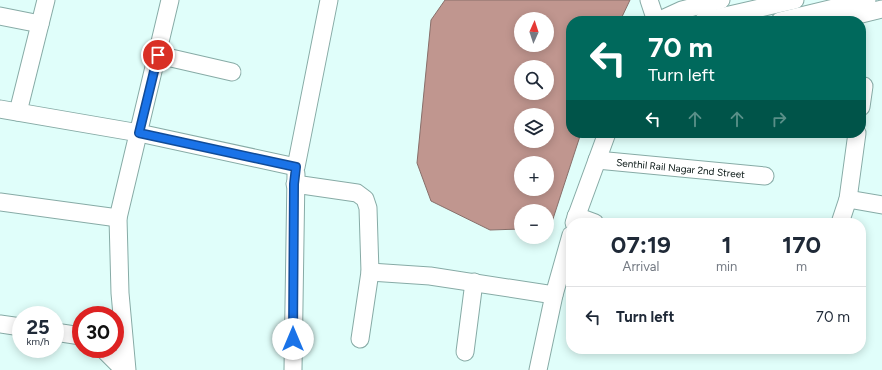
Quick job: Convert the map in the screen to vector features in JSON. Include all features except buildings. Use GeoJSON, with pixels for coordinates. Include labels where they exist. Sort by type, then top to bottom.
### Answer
{"type":"FeatureCollection","features":[{"type":"Feature","properties":{"kind":"street"},"geometry":{"type":"LineString","coordinates":[[18,112],[46,0]]}},
{"type":"Feature","properties":{"kind":"street"},"geometry":{"type":"LineString","coordinates":[[125,370],[120,293],[118,218],[170,0]]}},
{"type":"Feature","properties":{"kind":"street"},"geometry":{"type":"LineString","coordinates":[[293,370],[294,184],[296,167],[329,0]]}},
{"type":"Feature","properties":{"kind":"street"},"geometry":{"type":"LineString","coordinates":[[650,0],[655,16]]}},
{"type":"Feature","properties":{"kind":"street"},"geometry":{"type":"LineString","coordinates":[[668,16],[682,10],[721,0]]}},
{"type":"Feature","properties":{"kind":"street"},"geometry":{"type":"LineString","coordinates":[[725,16],[795,0]]}},
{"type":"Feature","properties":{"kind":"street"},"geometry":{"type":"LineString","coordinates":[[801,16],[867,0]]}},
{"type":"Feature","properties":{"kind":"street"},"geometry":{"type":"LineString","coordinates":[[853,16],[882,9]]}},
{"type":"Feature","properties":{"kind":"street"},"geometry":{"type":"LineString","coordinates":[[0,16],[40,24]]}},
{"type":"Feature","properties":{"kind":"street"},"geometry":{"type":"LineString","coordinates":[[158,55],[232,72]]}},
{"type":"Feature","properties":{"kind":"street"},"geometry":{"type":"LineString","coordinates":[[0,109],[139,133],[296,167]]}},
{"type":"Feature","properties":{"kind":"street"},"geometry":{"type":"LineString","coordinates":[[576,218],[605,138]]}},
{"type":"Feature","properties":{"kind":"street"},"geometry":{"type":"LineString","coordinates":[[842,218],[848,199],[856,138]]}},
{"type":"Feature","properties":{"kind":"street","name":"Senthil Rail Nagar 2nd Street"},"geometry":{"type":"LineString","coordinates":[[597,160],[765,176]]}},
{"type":"Feature","properties":{"kind":"street"},"geometry":{"type":"LineString","coordinates":[[294,184],[357,193],[365,199],[368,208],[370,272],[360,339]]}},
{"type":"Feature","properties":{"kind":"street"},"geometry":{"type":"LineString","coordinates":[[848,199],[882,205]]}},
{"type":"Feature","properties":{"kind":"street"},"geometry":{"type":"LineString","coordinates":[[0,202],[118,218]]}},
{"type":"Feature","properties":{"kind":"street"},"geometry":{"type":"LineString","coordinates":[[538,370],[554,295],[566,253]]}},
{"type":"Feature","properties":{"kind":"street"},"geometry":{"type":"LineString","coordinates":[[370,272],[430,276],[554,295]]}},
{"type":"Feature","properties":{"kind":"street"},"geometry":{"type":"LineString","coordinates":[[465,352],[474,282]]}},
{"type":"Feature","properties":{"kind":"street"},"geometry":{"type":"LineString","coordinates":[[0,324],[12,326]]}},
{"type":"Feature","properties":{"kind":"street"},"geometry":{"type":"LineString","coordinates":[[112,358],[125,370]]}},
{"type":"Feature","properties":{"kind":"shaded area"},"geometry":{"type":"Polygon","coordinates":[[[445,0],[630,0],[622,16],[566,16],[566,138],[579,138],[554,216],[554,204],[514,204],[514,229],[490,230],[431,201],[417,163],[431,20],[445,0]]]}},
{"type":"Feature","properties":{"kind":"route"},"geometry":{"type":"LineString","coordinates":[[158,55],[139,133],[296,167],[294,184],[293,339]]}}]}
